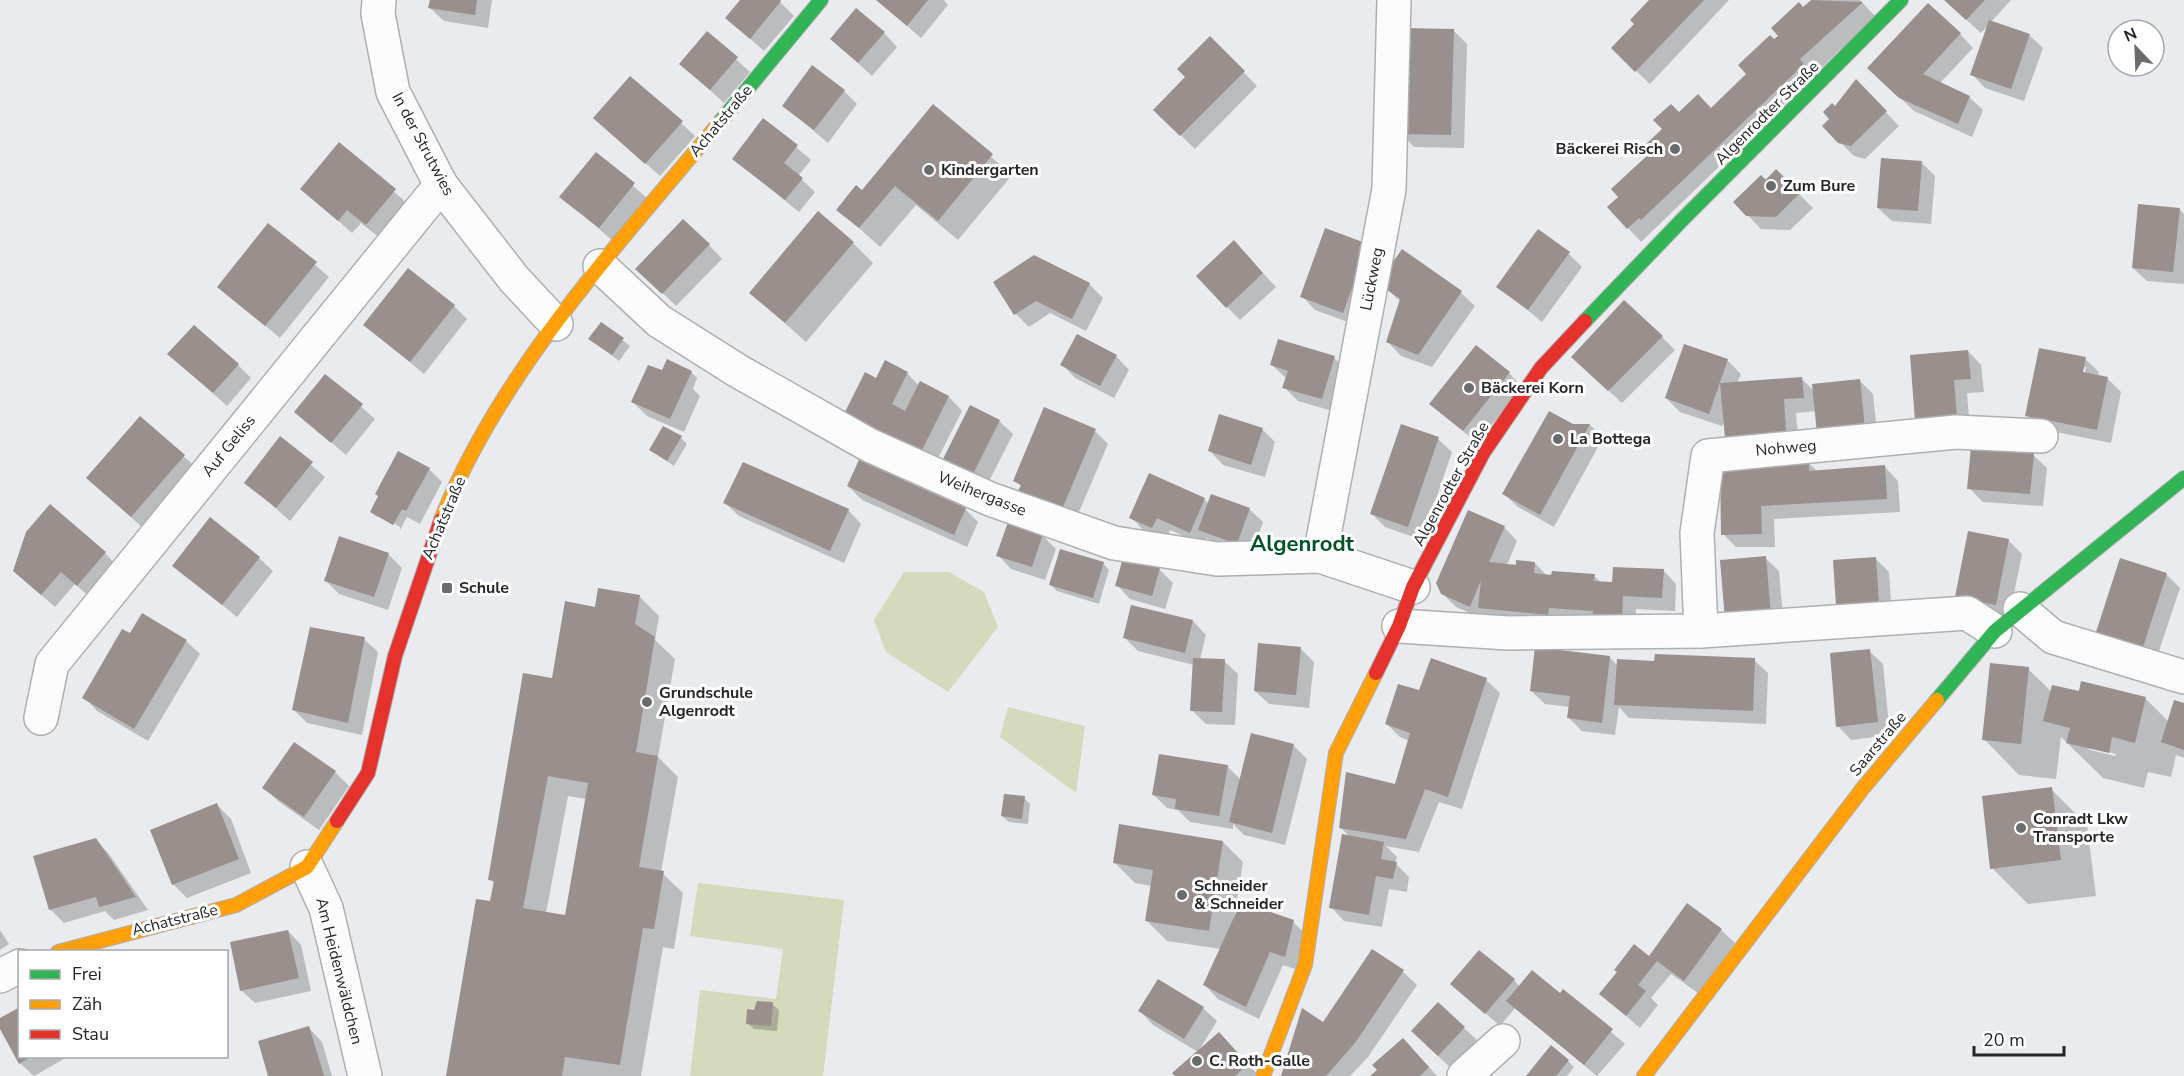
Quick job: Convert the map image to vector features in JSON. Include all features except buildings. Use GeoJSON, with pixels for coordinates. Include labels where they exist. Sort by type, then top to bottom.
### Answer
{"type":"FeatureCollection","features":[{"type":"Feature","properties":{"kind":"street","name":"In der Strutwies"},"geometry":{"type":"LineString","coordinates":[[379,0],[378,14],[393,92],[441,185],[514,279],[556,324]]}},
{"type":"Feature","properties":{"kind":"street","name":"Achatstraße"},"geometry":{"type":"LineString","coordinates":[[62,950],[236,905],[308,867],[368,772],[395,656],[419,579],[442,518],[467,462],[510,390],[600,266],[821,0]]}},
{"type":"Feature","properties":{"kind":"street","name":"Lückweg"},"geometry":{"type":"LineString","coordinates":[[1320,556],[1389,189],[1394,0]]}},
{"type":"Feature","properties":{"kind":"street","name":"Algenrodter Straße"},"geometry":{"type":"LineString","coordinates":[[1263,1076],[1305,965],[1336,753],[1399,626],[1413,587],[1483,453],[1541,368],[1681,221],[1901,0]]}},
{"type":"Feature","properties":{"kind":"street","name":"Auf Geliss"},"geometry":{"type":"LineString","coordinates":[[41,718],[52,664],[441,185]]}},
{"type":"Feature","properties":{"kind":"street","name":"Weihergasse"},"geometry":{"type":"LineString","coordinates":[[600,266],[660,321],[738,371],[869,445],[990,499],[1114,543],[1217,559],[1320,556],[1413,587]]}},
{"type":"Feature","properties":{"kind":"street","name":"Nohweg"},"geometry":{"type":"LineString","coordinates":[[1701,631],[1697,533],[1708,456],[1956,432],[2041,436]]}},
{"type":"Feature","properties":{"kind":"street","name":"Saarstraße"},"geometry":{"type":"LineString","coordinates":[[1644,1076],[1863,788],[1995,631],[2184,478]]}},
{"type":"Feature","properties":{"kind":"street"},"geometry":{"type":"LineString","coordinates":[[2020,609],[2053,637],[2184,677]]}},
{"type":"Feature","properties":{"kind":"street"},"geometry":{"type":"LineString","coordinates":[[1399,626],[1508,633],[1701,631],[1967,613],[1995,631]]}},
{"type":"Feature","properties":{"kind":"street","name":"Am Heidenwäldchen"},"geometry":{"type":"LineString","coordinates":[[308,867],[326,908],[365,1076]]}},
{"type":"Feature","properties":{"kind":"street"},"geometry":{"type":"LineString","coordinates":[[0,976],[18,967]]}},
{"type":"Feature","properties":{"kind":"street"},"geometry":{"type":"LineString","coordinates":[[1464,1076],[1503,1041]]}},
{"type":"Feature","properties":{"kind":"green space"},"geometry":{"type":"Polygon","coordinates":[[[904,572],[949,572],[984,592],[998,627],[948,692],[886,652],[874,620],[904,572]]]}},
{"type":"Feature","properties":{"kind":"green space"},"geometry":{"type":"Polygon","coordinates":[[[1008,707],[1085,726],[1076,793],[1000,737],[1008,707]]]}},
{"type":"Feature","properties":{"kind":"green space"},"geometry":{"type":"Polygon","coordinates":[[[698,883],[844,900],[823,1076],[690,1076],[700,990],[776,999],[783,949],[690,936],[698,883]]]}},
{"type":"Feature","properties":{"kind":"traffic: fast"},"geometry":{"type":"LineString","coordinates":[[720,122],[821,0]]}},
{"type":"Feature","properties":{"kind":"traffic: fast"},"geometry":{"type":"LineString","coordinates":[[1585,321],[1901,0]]}},
{"type":"Feature","properties":{"kind":"traffic: fast"},"geometry":{"type":"LineString","coordinates":[[1937,700],[1995,631],[2184,478]]}},
{"type":"Feature","properties":{"kind":"traffic: slow"},"geometry":{"type":"LineString","coordinates":[[441,520],[465,466],[495,413],[528,362],[564,311],[603,262],[720,122]]}},
{"type":"Feature","properties":{"kind":"traffic: slow"},"geometry":{"type":"LineString","coordinates":[[1263,1076],[1305,965],[1336,753],[1376,673]]}},
{"type":"Feature","properties":{"kind":"traffic: slow"},"geometry":{"type":"LineString","coordinates":[[1644,1076],[1863,788],[1937,700]]}},
{"type":"Feature","properties":{"kind":"traffic: slow"},"geometry":{"type":"LineString","coordinates":[[66,950],[236,905],[307,867],[337,821]]}},
{"type":"Feature","properties":{"kind":"traffic: jam"},"geometry":{"type":"LineString","coordinates":[[1376,673],[1399,626],[1413,587],[1483,453],[1541,368],[1585,321]]}},
{"type":"Feature","properties":{"kind":"traffic: jam"},"geometry":{"type":"LineString","coordinates":[[337,821],[368,773],[395,656],[441,520]]}},
{"type":"Feature","properties":{"kind":"place","name":"Bäckerei Risch"},"geometry":{"type":"Point","coordinates":[1675,149]}},
{"type":"Feature","properties":{"kind":"place","name":"Kindergarten"},"geometry":{"type":"Point","coordinates":[929,170]}},
{"type":"Feature","properties":{"kind":"place","name":"Zum Bure"},"geometry":{"type":"Point","coordinates":[1771,186]}},
{"type":"Feature","properties":{"kind":"place","name":"Bäckerei Korn"},"geometry":{"type":"Point","coordinates":[1469,388]}},
{"type":"Feature","properties":{"kind":"place","name":"La Bottega"},"geometry":{"type":"Point","coordinates":[1558,439]}},
{"type":"Feature","properties":{"kind":"place","name":"Schule"},"geometry":{"type":"Point","coordinates":[447,588]}},
{"type":"Feature","properties":{"kind":"place","name":"Grundschule Algenrodt"},"geometry":{"type":"Point","coordinates":[647,702]}},
{"type":"Feature","properties":{"kind":"place","name":"Conradt Lkw Transporte"},"geometry":{"type":"Point","coordinates":[2021,828]}},
{"type":"Feature","properties":{"kind":"place","name":"Schneider & Schneider"},"geometry":{"type":"Point","coordinates":[1182,895]}},
{"type":"Feature","properties":{"kind":"place","name":"C. Roth-Galle"},"geometry":{"type":"Point","coordinates":[1197,1061]}},
{"type":"Feature","properties":{"kind":"district","name":"Algenrodt"},"geometry":{"type":"Point","coordinates":[1302,544]}}]}
